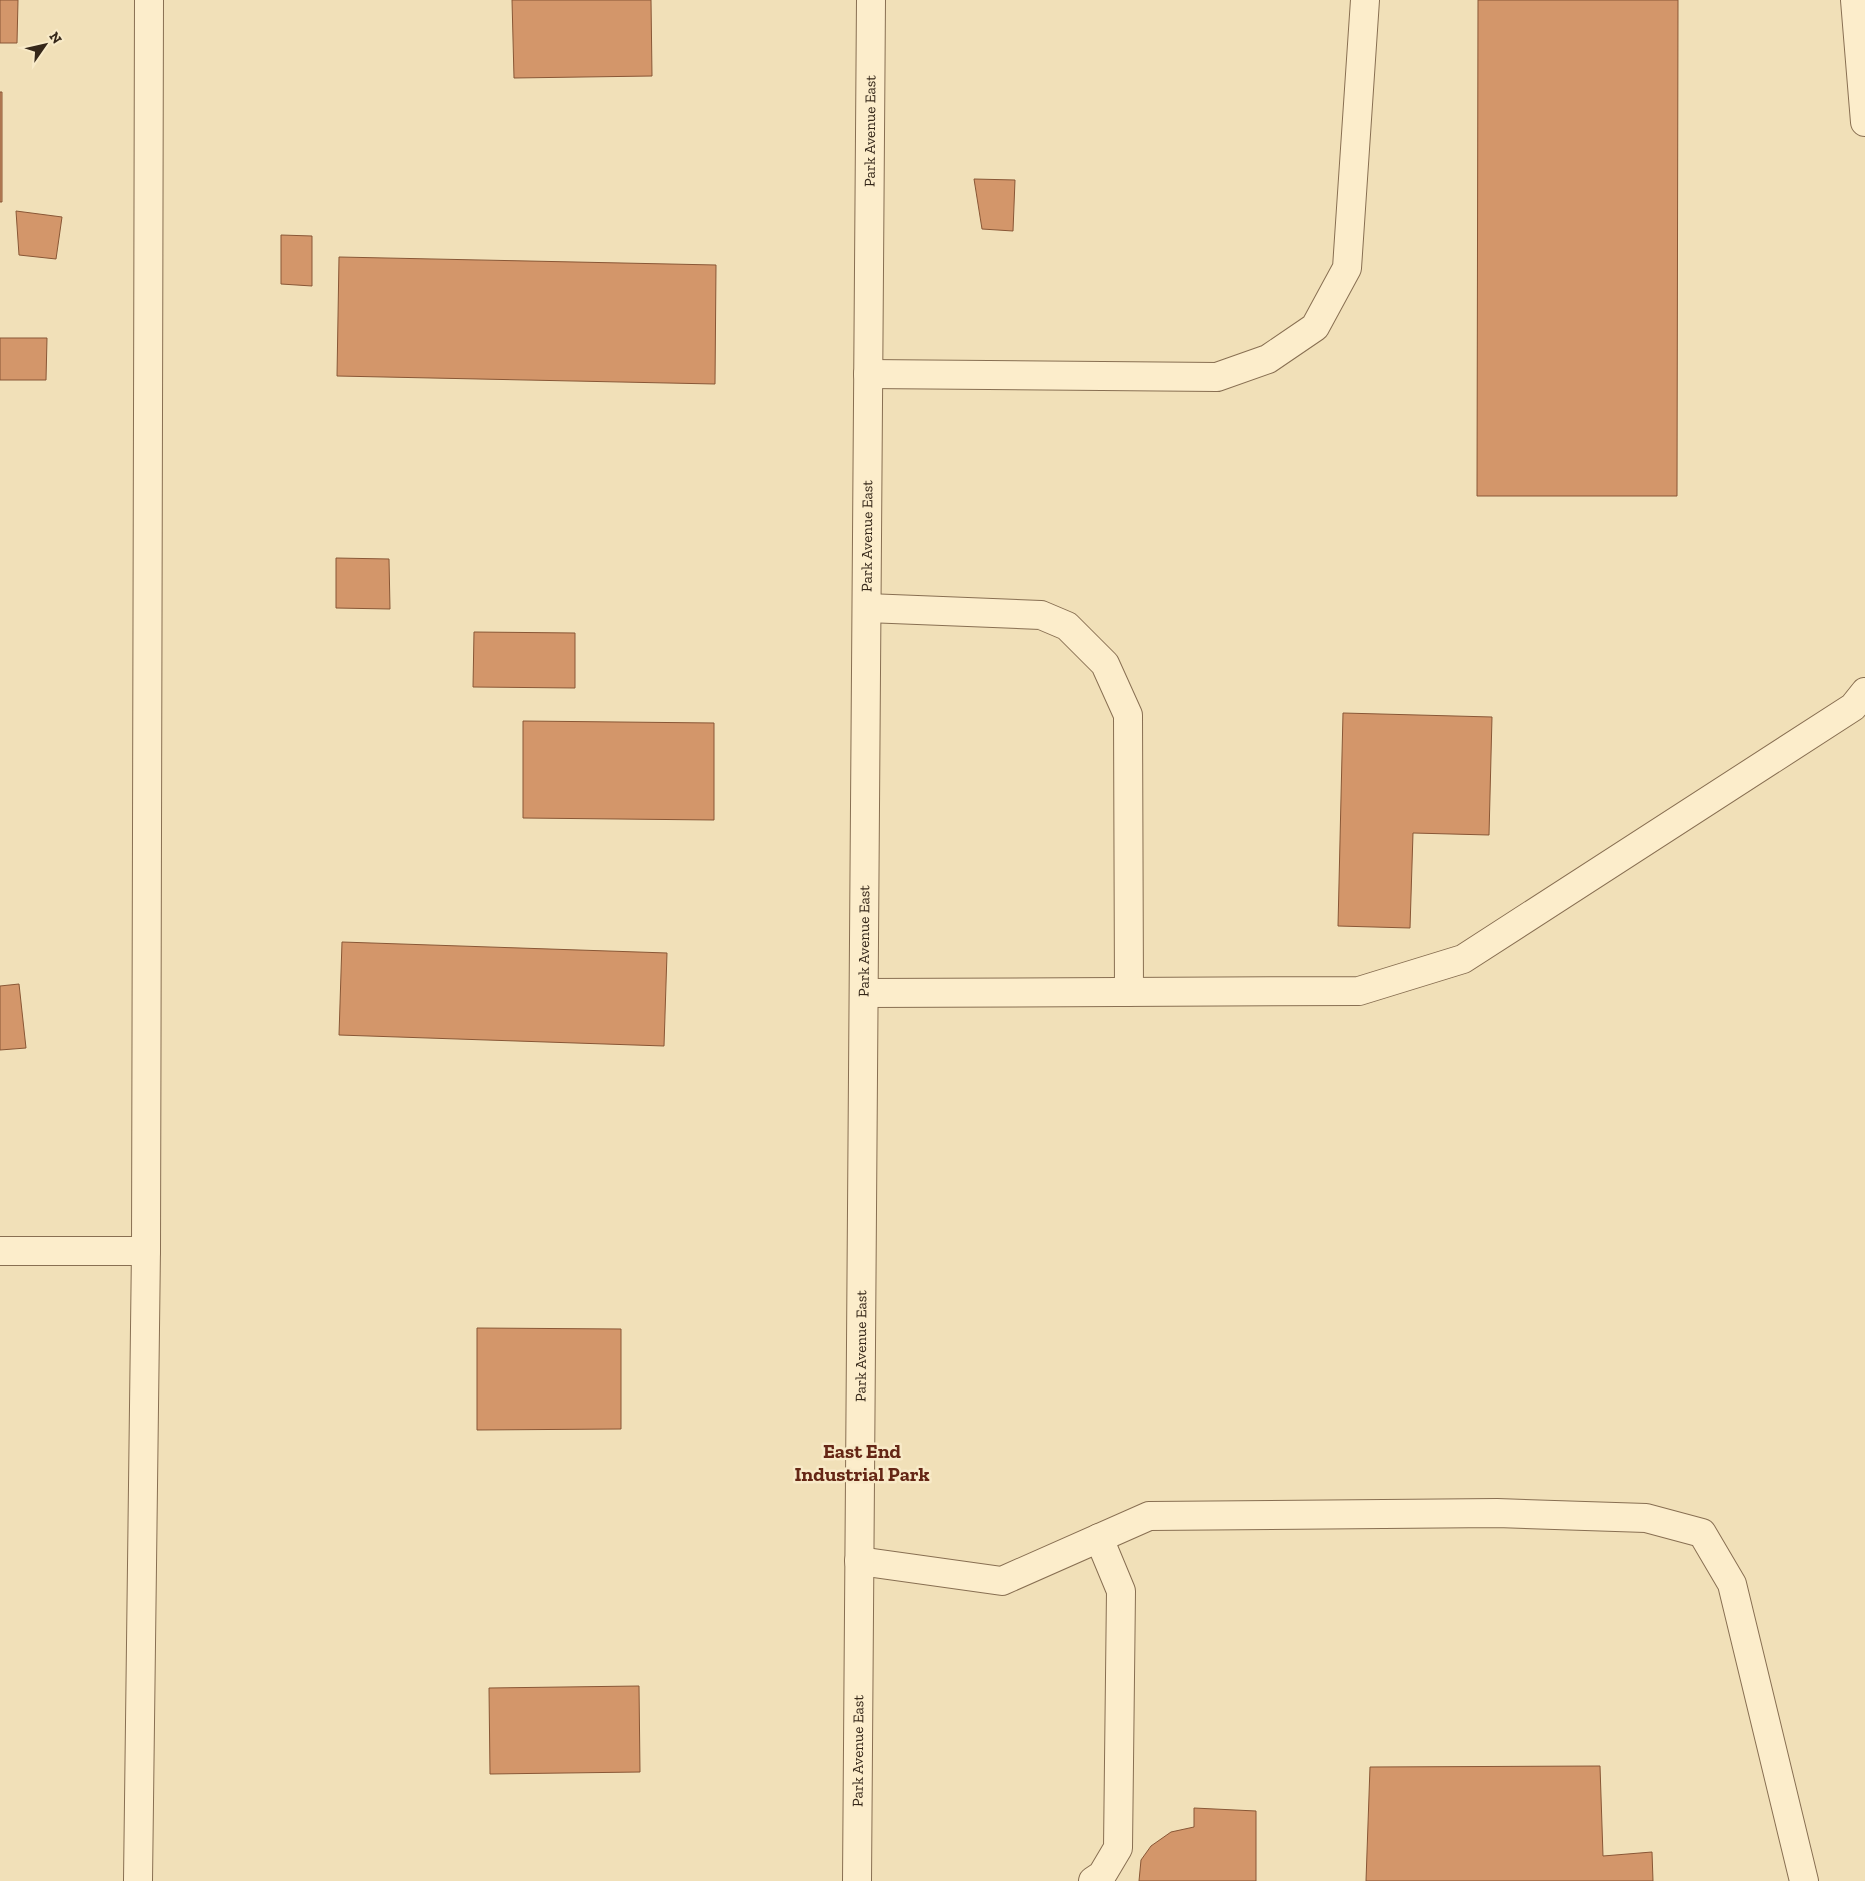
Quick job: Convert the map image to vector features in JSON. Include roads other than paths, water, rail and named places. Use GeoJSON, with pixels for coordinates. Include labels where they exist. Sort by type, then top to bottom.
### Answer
{"type":"FeatureCollection","features":[{"type":"Feature","properties":{"kind":"street"},"geometry":{"type":"LineString","coordinates":[[138,1881],[146,1252],[149,0]]}},
{"type":"Feature","properties":{"kind":"street","name":"Park Avenue East"},"geometry":{"type":"LineString","coordinates":[[857,1881],[871,0]]}},
{"type":"Feature","properties":{"kind":"street"},"geometry":{"type":"LineString","coordinates":[[868,374],[1217,377],[1268,358],[1315,327],[1347,268],[1365,0]]}},
{"type":"Feature","properties":{"kind":"street"},"geometry":{"type":"LineString","coordinates":[[1855,0],[1865,122]]}},
{"type":"Feature","properties":{"kind":"street"},"geometry":{"type":"LineString","coordinates":[[867,608],[1041,615],[1067,626],[1105,664],[1128,715],[1129,992]]}},
{"type":"Feature","properties":{"kind":"street"},"geometry":{"type":"LineString","coordinates":[[864,993],[1359,991],[1463,960],[1853,707],[1865,692]]}},
{"type":"Feature","properties":{"kind":"street"},"geometry":{"type":"LineString","coordinates":[[0,1251],[146,1252]]}},
{"type":"Feature","properties":{"kind":"street"},"geometry":{"type":"LineString","coordinates":[[859,1561],[1002,1581],[1149,1516],[1497,1513],[1646,1518],[1702,1534],[1732,1584],[1804,1881]]}},
{"type":"Feature","properties":{"kind":"street"},"geometry":{"type":"LineString","coordinates":[[1094,1881],[1102,1876],[1118,1848],[1121,1591],[1099,1538]]}},
{"type":"Feature","properties":{"kind":"district","name":"East End Industrial Park"},"geometry":{"type":"Point","coordinates":[862,1462]}}]}
